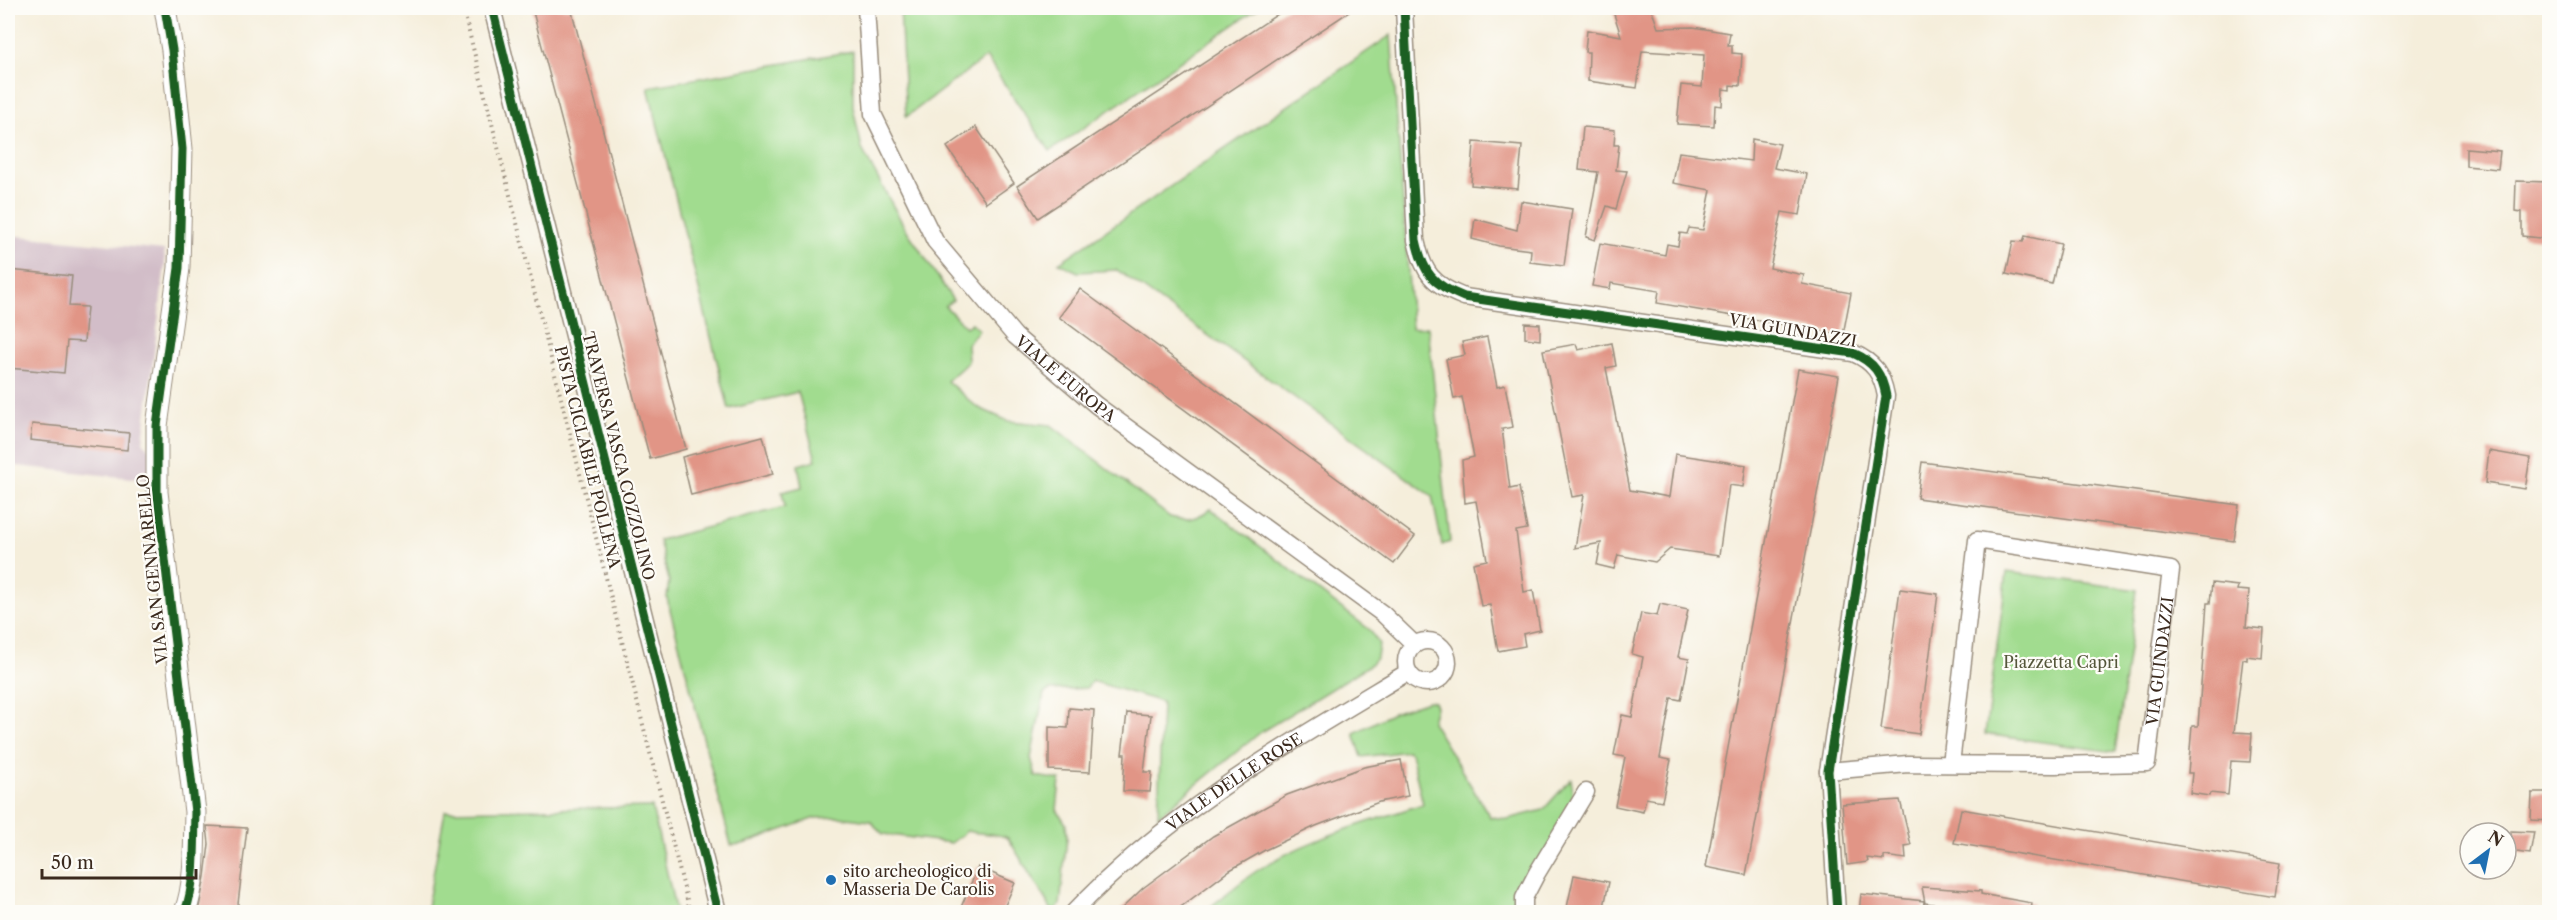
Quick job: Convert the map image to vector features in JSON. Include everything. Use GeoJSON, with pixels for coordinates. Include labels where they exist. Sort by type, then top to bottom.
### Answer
{"type":"FeatureCollection","features":[{"type":"Feature","properties":{"kind":"street","name":"VIA SAN GENNARELLO"},"geometry":{"type":"LineString","coordinates":[[165,8],[172,50],[182,149],[179,268],[157,426],[156,492],[195,812],[194,854],[185,912]]}},
{"type":"Feature","properties":{"kind":"street","name":"TRAVERSA VASCA COZZOLINO"},"geometry":{"type":"LineString","coordinates":[[492,8],[717,912]]}},
{"type":"Feature","properties":{"kind":"street","name":"VIALE EUROPA"},"geometry":{"type":"LineString","coordinates":[[866,8],[873,114],[935,241],[1015,336],[1096,405],[1383,614],[1414,645]]}},
{"type":"Feature","properties":{"kind":"street","name":"VIA GUINDAZZI"},"geometry":{"type":"LineString","coordinates":[[1404,8],[1416,240],[1420,260],[1430,277],[1446,290],[1464,297],[1853,353],[1866,359],[1877,369],[1884,382],[1886,396],[1828,771],[1837,912]]}},
{"type":"Feature","properties":{"kind":"street","name":"VIA GUINDAZZI"},"geometry":{"type":"LineString","coordinates":[[1828,771],[1908,764],[1951,764],[2147,763],[2171,570],[1977,540],[1951,764]]}},
{"type":"Feature","properties":{"kind":"street"},"geometry":{"type":"LineString","coordinates":[[1430,640],[1445,649],[1449,665],[1441,678],[1427,684],[1413,678],[1408,672],[1406,657],[1414,645],[1430,640]]}},
{"type":"Feature","properties":{"kind":"street","name":"VIALE DELLE ROSE"},"geometry":{"type":"LineString","coordinates":[[1074,912],[1125,862],[1198,803],[1244,772],[1408,672]]}},
{"type":"Feature","properties":{"kind":"street"},"geometry":{"type":"LineString","coordinates":[[1524,912],[1524,898],[1586,792]]}},
{"type":"Feature","properties":{"kind":"shaded area"},"geometry":{"type":"Polygon","coordinates":[[[8,235],[164,250],[165,264],[143,442],[151,452],[150,480],[8,465],[8,235]]]}},
{"type":"Feature","properties":{"kind":"green space"},"geometry":{"type":"Polygon","coordinates":[[[900,8],[1258,8],[1050,151],[986,57],[906,117],[900,8]]]}},
{"type":"Feature","properties":{"kind":"green space"},"geometry":{"type":"Polygon","coordinates":[[[1391,35],[1412,328],[1428,327],[1450,542],[1442,545],[1432,496],[1117,270],[1078,272],[1059,263],[1391,35]]]}},
{"type":"Feature","properties":{"kind":"green space"},"geometry":{"type":"Polygon","coordinates":[[[853,51],[853,107],[862,149],[904,226],[953,300],[945,306],[966,327],[972,323],[979,330],[967,344],[968,362],[947,381],[977,407],[1008,421],[1051,425],[1170,517],[1192,518],[1211,509],[1370,630],[1379,644],[1377,657],[1370,665],[1261,732],[1158,816],[1162,702],[1092,681],[1087,688],[1050,690],[1044,693],[1031,758],[1036,776],[1060,780],[1057,810],[1066,824],[1067,837],[1060,905],[1053,912],[1008,838],[998,835],[967,831],[951,843],[883,834],[870,821],[839,817],[815,818],[743,844],[731,845],[667,598],[669,580],[659,540],[785,507],[782,492],[802,487],[798,465],[816,460],[798,392],[729,409],[648,87],[853,51]]]}},
{"type":"Feature","properties":{"kind":"green space","name":"Piazzetta Capri"},"geometry":{"type":"Polygon","coordinates":[[[2007,572],[2137,590],[2115,752],[1985,734],[2007,572]]]}},
{"type":"Feature","properties":{"kind":"green space"},"geometry":{"type":"Polygon","coordinates":[[[1428,701],[1434,702],[1436,707],[1432,722],[1490,817],[1508,819],[1543,810],[1571,779],[1573,795],[1569,806],[1519,912],[1204,912],[1255,872],[1294,850],[1336,833],[1423,804],[1411,753],[1408,751],[1362,757],[1354,733],[1393,713],[1428,701]]]}},
{"type":"Feature","properties":{"kind":"green space"},"geometry":{"type":"Polygon","coordinates":[[[652,807],[676,912],[426,912],[445,811],[652,807]]]}},
{"type":"Feature","properties":{"kind":"building"},"geometry":{"type":"Polygon","coordinates":[[[532,8],[571,8],[686,449],[650,459],[532,8]]]}},
{"type":"Feature","properties":{"kind":"building"},"geometry":{"type":"Polygon","coordinates":[[[1287,8],[1355,8],[1038,218],[1017,186],[1287,8]]]}},
{"type":"Feature","properties":{"kind":"building"},"geometry":{"type":"Polygon","coordinates":[[[1612,8],[1651,8],[1658,28],[1693,27],[1730,33],[1728,45],[1732,45],[1732,53],[1742,54],[1740,86],[1730,85],[1730,90],[1723,89],[1722,106],[1715,105],[1714,126],[1677,124],[1681,85],[1702,87],[1704,55],[1642,51],[1637,88],[1588,81],[1589,52],[1585,52],[1587,30],[1621,36],[1612,8]]]}},
{"type":"Feature","properties":{"kind":"building"},"geometry":{"type":"Polygon","coordinates":[[[976,127],[1014,183],[986,203],[947,147],[976,127]]]}},
{"type":"Feature","properties":{"kind":"building"},"geometry":{"type":"Polygon","coordinates":[[[1583,127],[1615,130],[1614,145],[1619,145],[1616,170],[1627,171],[1616,209],[1607,206],[1595,240],[1586,237],[1598,172],[1579,170],[1583,127]]]}},
{"type":"Feature","properties":{"kind":"building"},"geometry":{"type":"Polygon","coordinates":[[[1752,139],[1780,144],[1774,168],[1807,174],[1800,215],[1782,212],[1770,268],[1804,275],[1802,284],[1851,293],[1843,335],[1657,303],[1659,291],[1611,283],[1610,289],[1592,286],[1600,243],[1665,255],[1667,244],[1678,246],[1680,233],[1687,234],[1689,228],[1703,230],[1711,190],[1673,183],[1679,152],[1751,161],[1752,139]]]}},
{"type":"Feature","properties":{"kind":"building"},"geometry":{"type":"Polygon","coordinates":[[[1474,142],[1522,146],[1518,189],[1471,185],[1474,142]]]}},
{"type":"Feature","properties":{"kind":"building"},"geometry":{"type":"Polygon","coordinates":[[[2466,148],[2500,151],[2498,169],[2466,166],[2466,148]]]}},
{"type":"Feature","properties":{"kind":"building"},"geometry":{"type":"Polygon","coordinates":[[[2516,181],[2550,182],[2550,239],[2522,236],[2522,212],[2515,211],[2516,181]]]}},
{"type":"Feature","properties":{"kind":"building"},"geometry":{"type":"Polygon","coordinates":[[[1521,201],[1572,209],[1564,266],[1530,262],[1531,250],[1499,246],[1472,239],[1475,219],[1517,230],[1521,201]]]}},
{"type":"Feature","properties":{"kind":"building"},"geometry":{"type":"Polygon","coordinates":[[[2025,236],[2061,244],[2052,284],[2006,274],[2013,241],[2023,242],[2025,236]]]}},
{"type":"Feature","properties":{"kind":"building"},"geometry":{"type":"Polygon","coordinates":[[[8,270],[72,276],[69,306],[87,307],[84,342],[67,341],[64,373],[8,368],[8,270]]]}},
{"type":"Feature","properties":{"kind":"building"},"geometry":{"type":"Polygon","coordinates":[[[1080,289],[1415,536],[1394,564],[1059,317],[1080,289]]]}},
{"type":"Feature","properties":{"kind":"building"},"geometry":{"type":"Polygon","coordinates":[[[1525,323],[1540,324],[1540,340],[1525,338],[1525,323]]]}},
{"type":"Feature","properties":{"kind":"building"},"geometry":{"type":"Polygon","coordinates":[[[1487,337],[1497,387],[1505,385],[1513,427],[1502,429],[1510,489],[1519,487],[1527,529],[1516,531],[1524,592],[1533,590],[1540,630],[1523,634],[1525,646],[1498,651],[1490,605],[1481,606],[1473,563],[1487,560],[1476,501],[1465,503],[1462,460],[1474,457],[1462,397],[1454,399],[1446,359],[1465,355],[1462,342],[1487,337]]]}},
{"type":"Feature","properties":{"kind":"building"},"geometry":{"type":"Polygon","coordinates":[[[1612,343],[1616,366],[1606,368],[1630,490],[1669,497],[1675,454],[1746,465],[1743,487],[1729,485],[1719,556],[1670,549],[1655,562],[1618,555],[1614,569],[1597,565],[1601,543],[1575,548],[1584,495],[1572,497],[1543,350],[1576,344],[1578,350],[1612,343]]]}},
{"type":"Feature","properties":{"kind":"building"},"geometry":{"type":"Polygon","coordinates":[[[1798,369],[1839,376],[1746,875],[1706,867],[1798,369]]]}},
{"type":"Feature","properties":{"kind":"building"},"geometry":{"type":"Polygon","coordinates":[[[32,424],[129,433],[127,450],[30,440],[32,424]]]}},
{"type":"Feature","properties":{"kind":"building"},"geometry":{"type":"Polygon","coordinates":[[[763,436],[773,474],[691,495],[682,457],[763,436]]]}},
{"type":"Feature","properties":{"kind":"building"},"geometry":{"type":"Polygon","coordinates":[[[2489,451],[2530,458],[2525,489],[2485,483],[2489,451]]]}},
{"type":"Feature","properties":{"kind":"building"},"geometry":{"type":"Polygon","coordinates":[[[1922,462],[2239,505],[2234,541],[1917,498],[1922,462]]]}},
{"type":"Feature","properties":{"kind":"building"},"geometry":{"type":"Polygon","coordinates":[[[2212,583],[2238,586],[2237,590],[2249,591],[2246,627],[2264,629],[2262,658],[2247,656],[2247,660],[2243,659],[2234,732],[2252,733],[2250,762],[2231,761],[2228,795],[2210,793],[2209,796],[2190,793],[2192,773],[2188,773],[2192,726],[2198,726],[2207,603],[2210,603],[2212,583]]]}},
{"type":"Feature","properties":{"kind":"building"},"geometry":{"type":"Polygon","coordinates":[[[1900,589],[1938,594],[1919,734],[1881,729],[1900,589]]]}},
{"type":"Feature","properties":{"kind":"building"},"geometry":{"type":"Polygon","coordinates":[[[1660,604],[1688,610],[1678,657],[1689,659],[1681,700],[1671,698],[1660,758],[1671,760],[1662,801],[1646,798],[1643,812],[1615,806],[1625,757],[1614,755],[1622,715],[1632,717],[1643,657],[1632,654],[1641,613],[1657,616],[1660,604]]]}},
{"type":"Feature","properties":{"kind":"building"},"geometry":{"type":"Polygon","coordinates":[[[1069,708],[1094,710],[1090,772],[1049,770],[1049,727],[1068,728],[1069,708]]]}},
{"type":"Feature","properties":{"kind":"building"},"geometry":{"type":"Polygon","coordinates":[[[1127,713],[1151,715],[1144,772],[1152,772],[1150,792],[1123,791],[1125,754],[1122,754],[1127,713]]]}},
{"type":"Feature","properties":{"kind":"building"},"geometry":{"type":"Polygon","coordinates":[[[1401,760],[1408,796],[1379,802],[1316,826],[1265,850],[1230,870],[1174,912],[1118,912],[1143,888],[1213,836],[1287,795],[1364,767],[1401,760]]]}},
{"type":"Feature","properties":{"kind":"building"},"geometry":{"type":"Polygon","coordinates":[[[2532,793],[2550,793],[2550,821],[2531,820],[2532,793]]]}},
{"type":"Feature","properties":{"kind":"building"},"geometry":{"type":"Polygon","coordinates":[[[1900,800],[1911,845],[1905,846],[1906,859],[1884,856],[1884,860],[1867,858],[1868,862],[1847,865],[1842,804],[1900,800]]]}},
{"type":"Feature","properties":{"kind":"building"},"geometry":{"type":"Polygon","coordinates":[[[1961,809],[2280,863],[2275,897],[1954,843],[1961,809]]]}},
{"type":"Feature","properties":{"kind":"building"},"geometry":{"type":"Polygon","coordinates":[[[207,826],[247,828],[237,912],[198,912],[209,844],[207,826]]]}},
{"type":"Feature","properties":{"kind":"building"},"geometry":{"type":"Polygon","coordinates":[[[2518,831],[2534,832],[2530,854],[2518,852],[2518,831]]]}},
{"type":"Feature","properties":{"kind":"building"},"geometry":{"type":"Polygon","coordinates":[[[978,867],[1015,883],[1002,912],[959,912],[978,867]]]}},
{"type":"Feature","properties":{"kind":"building"},"geometry":{"type":"Polygon","coordinates":[[[1574,875],[1609,882],[1603,912],[1566,912],[1574,875]]]}},
{"type":"Feature","properties":{"kind":"building"},"geometry":{"type":"Polygon","coordinates":[[[1922,887],[1981,891],[1981,894],[2032,903],[2031,912],[1998,912],[1925,903],[1922,887]]]}},
{"type":"Feature","properties":{"kind":"building"},"geometry":{"type":"Polygon","coordinates":[[[1861,894],[1924,901],[1923,912],[1859,912],[1861,894]]]}},
{"type":"Feature","properties":{"kind":"cycle path"},"geometry":{"type":"LineString","coordinates":[[165,8],[172,50],[182,149],[179,268],[157,426],[157,492],[195,812],[193,876],[185,912]]}},
{"type":"Feature","properties":{"kind":"cycle path","name":"PISTA CICLABILE POLLENA"},"geometry":{"type":"LineString","coordinates":[[492,8],[718,912]]}},
{"type":"Feature","properties":{"kind":"cycle path"},"geometry":{"type":"LineString","coordinates":[[1404,8],[1416,240],[1426,269],[1444,288],[1464,297],[1853,353],[1872,365],[1882,381],[1886,396],[1828,771],[1837,912]]}},
{"type":"Feature","properties":{"kind":"place","name":"sito archeologico di Masseria De Carolis"},"geometry":{"type":"Point","coordinates":[831,880]}}]}
